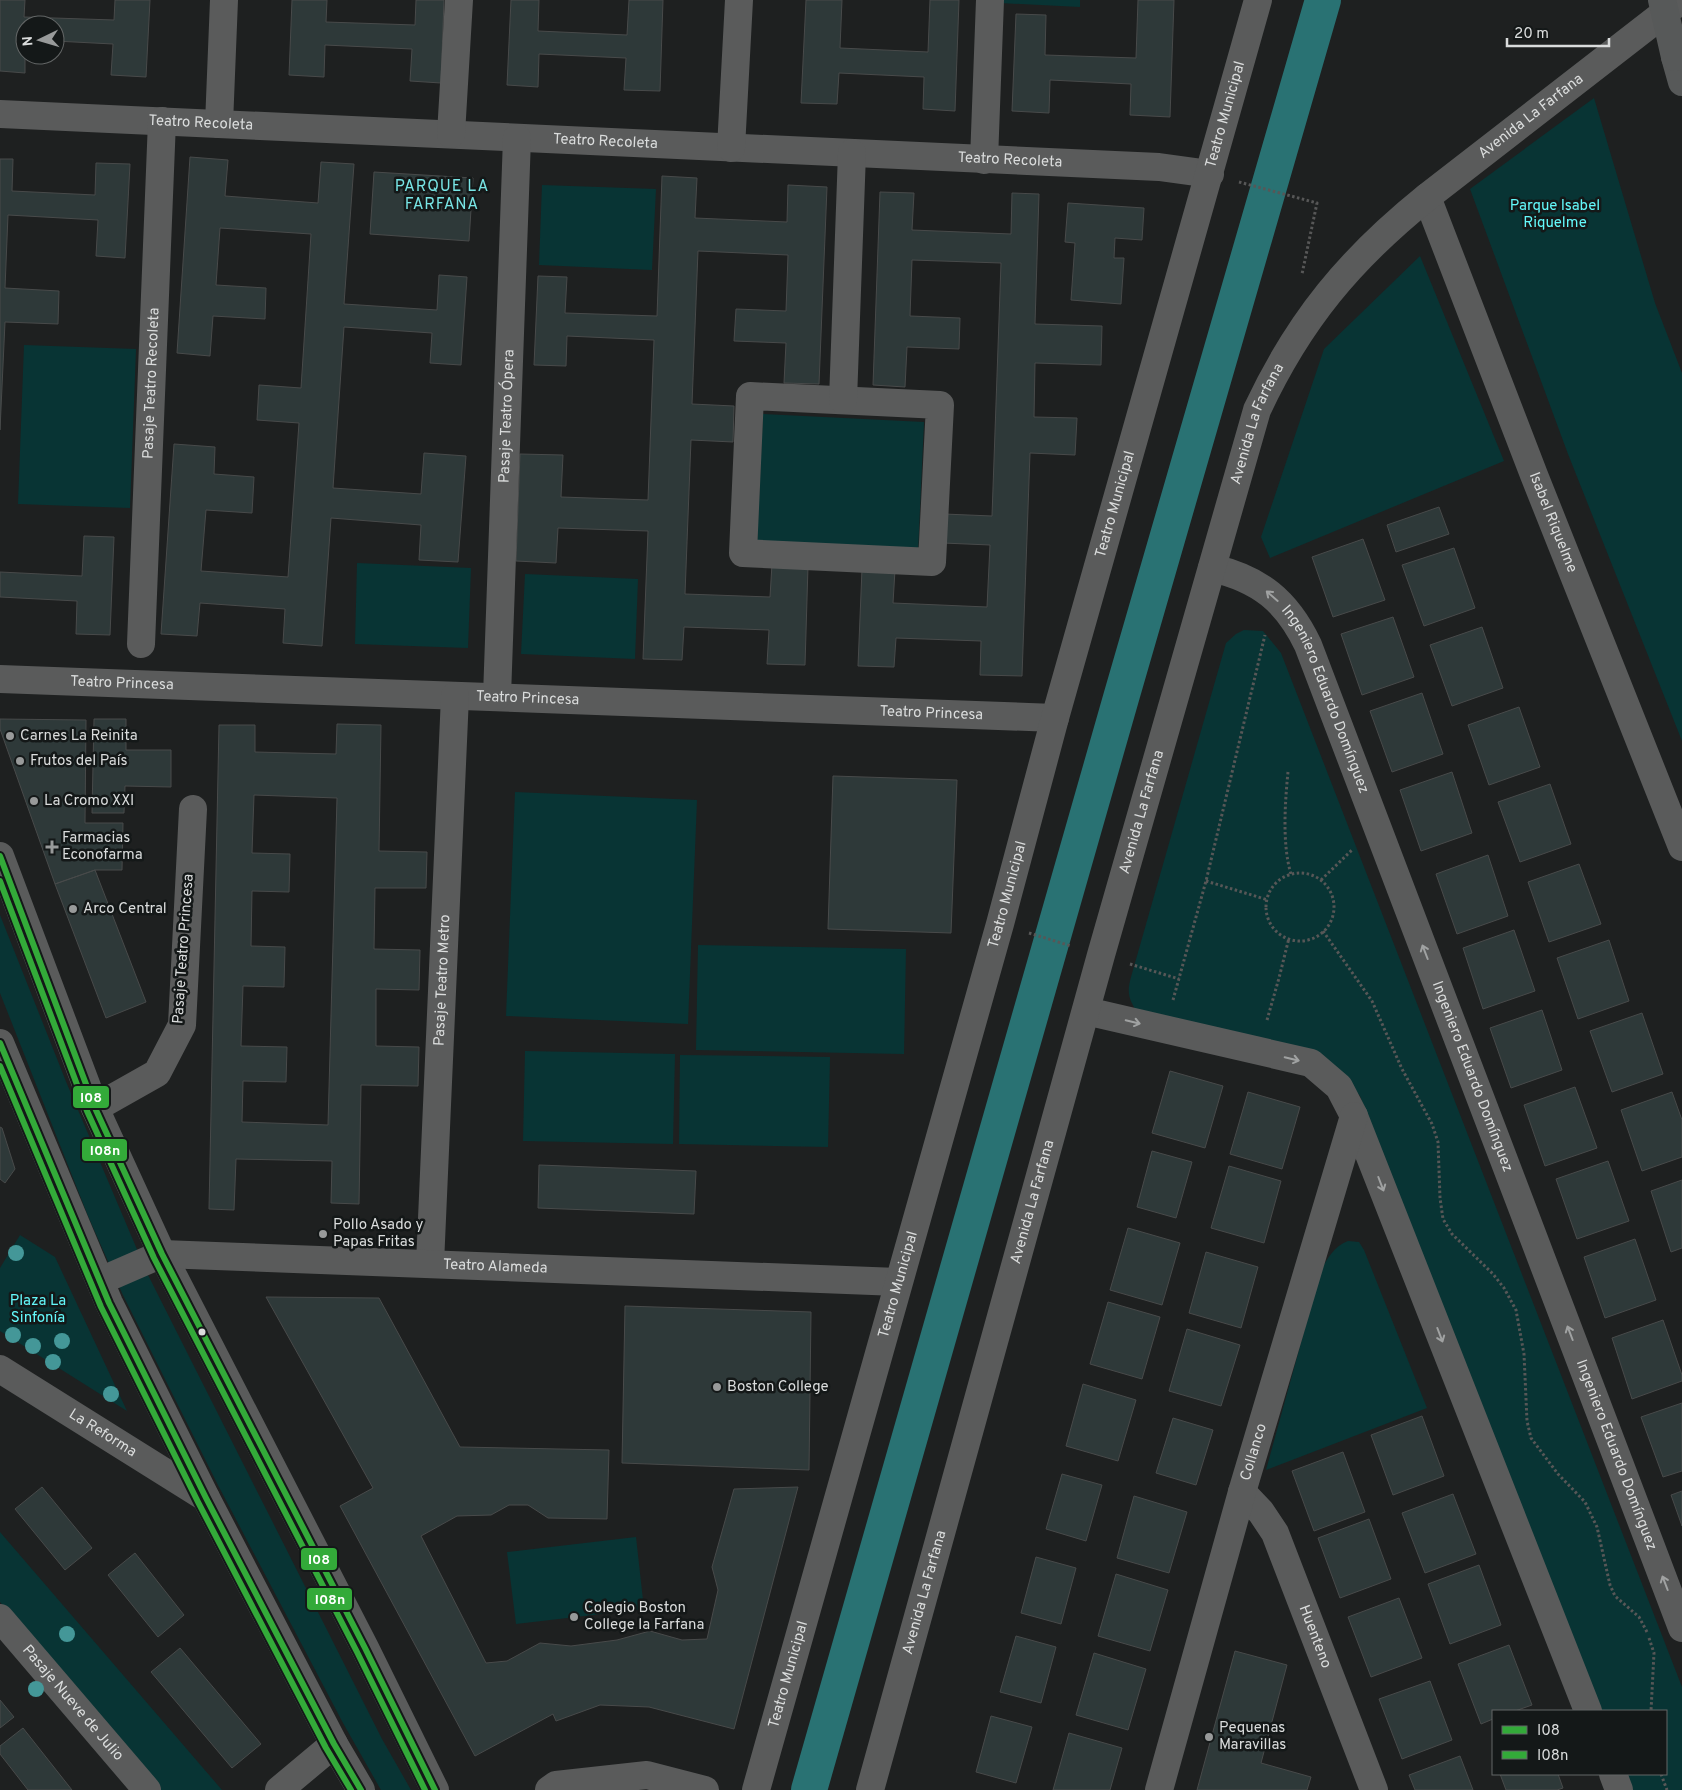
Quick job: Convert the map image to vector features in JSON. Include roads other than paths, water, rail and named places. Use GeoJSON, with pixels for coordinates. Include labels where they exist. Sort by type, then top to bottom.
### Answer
{"type":"FeatureCollection","features":[{"type":"Feature","properties":{"kind":"highway"},"geometry":{"type":"LineString","coordinates":[[1662,0],[1679,69]]}},
{"type":"Feature","properties":{"kind":"street"},"geometry":{"type":"LineString","coordinates":[[219,124],[224,0]]}},
{"type":"Feature","properties":{"kind":"street"},"geometry":{"type":"LineString","coordinates":[[451,134],[459,0]]}},
{"type":"Feature","properties":{"kind":"street"},"geometry":{"type":"LineString","coordinates":[[731,148],[739,0]]}},
{"type":"Feature","properties":{"kind":"street"},"geometry":{"type":"LineString","coordinates":[[984,160],[990,0]]}},
{"type":"Feature","properties":{"kind":"street","name":"Teatro Municipal"},"geometry":{"type":"LineString","coordinates":[[756,1790],[1000,924],[1055,718],[1258,0]]}},
{"type":"Feature","properties":{"kind":"street","name":"Avenida La Farfana"},"geometry":{"type":"LineString","coordinates":[[870,1790],[1086,1011],[1257,410],[1272,377],[1291,344],[1339,280],[1369,248],[1427,198],[1680,0]]}},
{"type":"Feature","properties":{"kind":"street","name":"Teatro Recoleta"},"geometry":{"type":"LineString","coordinates":[[0,114],[1159,167],[1210,174]]}},
{"type":"Feature","properties":{"kind":"street","name":"Pasaje Teatro Recoleta"},"geometry":{"type":"LineString","coordinates":[[142,644],[162,121]]}},
{"type":"Feature","properties":{"kind":"street","name":"Pasaje Teatro Ópera"},"geometry":{"type":"LineString","coordinates":[[497,696],[517,138]]}},
{"type":"Feature","properties":{"kind":"street"},"geometry":{"type":"LineString","coordinates":[[843,400],[852,153]]}},
{"type":"Feature","properties":{"kind":"street","name":"Isabel Riquelme"},"geometry":{"type":"LineString","coordinates":[[1427,198],[1534,475],[1682,847]]}},
{"type":"Feature","properties":{"kind":"street"},"geometry":{"type":"LineString","coordinates":[[750,396],[843,400],[940,405],[932,562],[743,553],[750,396]]}},
{"type":"Feature","properties":{"kind":"street","name":"Ingeniero Eduardo Domínguez"},"geometry":{"type":"LineString","coordinates":[[1212,568],[1230,572],[1263,588],[1287,610],[1299,627],[1308,645],[1682,1628]]}},
{"type":"Feature","properties":{"kind":"street","name":"Teatro Princesa"},"geometry":{"type":"LineString","coordinates":[[0,678],[1055,718]]}},
{"type":"Feature","properties":{"kind":"street","name":"Pasaje Teatro Metro"},"geometry":{"type":"LineString","coordinates":[[430,1264],[455,696]]}},
{"type":"Feature","properties":{"kind":"street","name":"Pasaje Teatro Princesa"},"geometry":{"type":"LineString","coordinates":[[95,1108],[157,1073],[182,1025],[192,809]]}},
{"type":"Feature","properties":{"kind":"street"},"geometry":{"type":"LineString","coordinates":[[0,856],[95,1108],[162,1254],[365,1648],[435,1790]]}},
{"type":"Feature","properties":{"kind":"street"},"geometry":{"type":"LineString","coordinates":[[1086,1011],[1312,1063],[1339,1087],[1354,1116],[1588,1710]]}},
{"type":"Feature","properties":{"kind":"street"},"geometry":{"type":"LineString","coordinates":[[0,1043],[8,1081],[100,1281],[206,1498],[334,1744],[361,1790]]}},
{"type":"Feature","properties":{"kind":"street","name":"Collanco"},"geometry":{"type":"LineString","coordinates":[[1159,1790],[1242,1492],[1354,1116]]}},
{"type":"Feature","properties":{"kind":"street","name":"Teatro Alameda"},"geometry":{"type":"LineString","coordinates":[[100,1281],[162,1254],[898,1282]]}},
{"type":"Feature","properties":{"kind":"street","name":"La Reforma"},"geometry":{"type":"LineString","coordinates":[[0,1369],[206,1498]]}},
{"type":"Feature","properties":{"kind":"street","name":"Huenteno"},"geometry":{"type":"LineString","coordinates":[[1242,1492],[1261,1512],[1275,1533],[1374,1790]]}},
{"type":"Feature","properties":{"kind":"street","name":"Pasaje Nueve de Julio"},"geometry":{"type":"LineString","coordinates":[[0,1618],[147,1790]]}},
{"type":"Feature","properties":{"kind":"street"},"geometry":{"type":"LineString","coordinates":[[279,1790],[334,1744]]}},
{"type":"Feature","properties":{"kind":"street"},"geometry":{"type":"LineString","coordinates":[[549,1790],[556,1785],[647,1774],[705,1790]]}},
{"type":"Feature","properties":{"kind":"street"},"geometry":{"type":"LineString","coordinates":[[1613,1775],[1619,1790]]}},
{"type":"Feature","properties":{"kind":"waterway"},"geometry":{"type":"LineString","coordinates":[[809,1790],[1121,698],[1323,0]]}},
{"type":"Feature","properties":{"kind":"place","name":"Carnes La Reinita"},"geometry":{"type":"Point","coordinates":[10,736]}},
{"type":"Feature","properties":{"kind":"place","name":"Frutos del País"},"geometry":{"type":"Point","coordinates":[20,761]}},
{"type":"Feature","properties":{"kind":"place","name":"La Cromo XXI"},"geometry":{"type":"Point","coordinates":[34,801]}},
{"type":"Feature","properties":{"kind":"place","name":"Farmacias Econofarma"},"geometry":{"type":"Point","coordinates":[52,847]}},
{"type":"Feature","properties":{"kind":"place","name":"Arco Central"},"geometry":{"type":"Point","coordinates":[73,909]}},
{"type":"Feature","properties":{"kind":"place","name":"Pollo Asado y Papas Fritas"},"geometry":{"type":"Point","coordinates":[323,1234]}},
{"type":"Feature","properties":{"kind":"place","name":"Boston College"},"geometry":{"type":"Point","coordinates":[717,1387]}},
{"type":"Feature","properties":{"kind":"place","name":"Colegio Boston College la Farfana"},"geometry":{"type":"Point","coordinates":[574,1617]}},
{"type":"Feature","properties":{"kind":"place","name":"Pequenas Maravillas"},"geometry":{"type":"Point","coordinates":[1209,1737]}},
{"type":"Feature","properties":{"kind":"district","name":"PARQUE LA FARFANA"},"geometry":{"type":"Point","coordinates":[442,196]}},
{"type":"Feature","properties":{"kind":"park label","name":"Parque Isabel Riquelme"},"geometry":{"type":"Point","coordinates":[1555,214]}},
{"type":"Feature","properties":{"kind":"park label","name":"Plaza La Sinfonía"},"geometry":{"type":"Point","coordinates":[38,1310]}}]}
